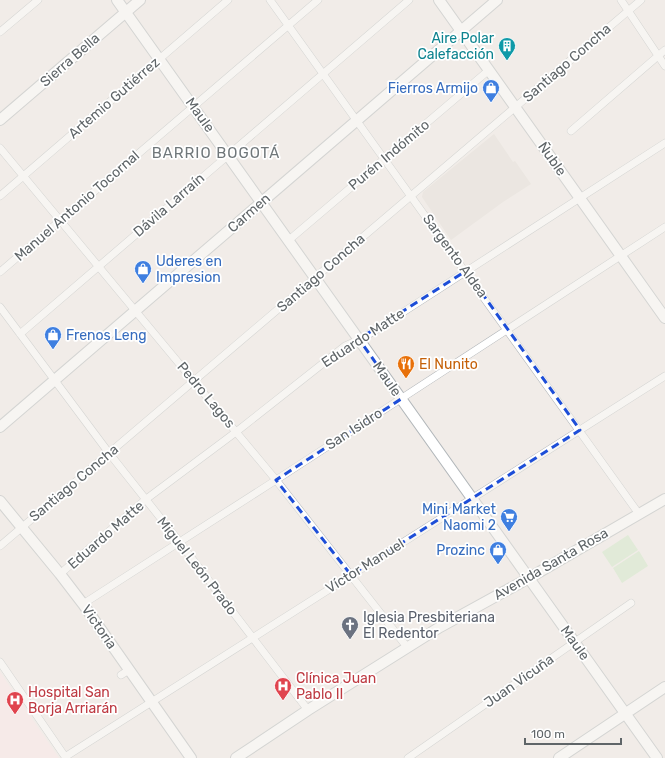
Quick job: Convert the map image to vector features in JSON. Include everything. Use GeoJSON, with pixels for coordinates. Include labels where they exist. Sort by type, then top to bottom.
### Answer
{"type":"FeatureCollection","features":[{"type":"Feature","properties":{"kind":"main road","name":"Maule"},"geometry":{"type":"LineString","coordinates":[[117,0],[657,758]]}},
{"type":"Feature","properties":{"kind":"main road","name":"Sierra Bella"},"geometry":{"type":"LineString","coordinates":[[0,120],[140,0]]}},
{"type":"Feature","properties":{"kind":"main road","name":"Ñuble"},"geometry":{"type":"LineString","coordinates":[[439,0],[665,318]]}},
{"type":"Feature","properties":{"kind":"main road","name":"Carmen"},"geometry":{"type":"LineString","coordinates":[[0,427],[497,0]]}},
{"type":"Feature","properties":{"kind":"main road","name":"Avenida Santa Rosa"},"geometry":{"type":"LineString","coordinates":[[236,758],[407,647],[462,614],[529,578],[665,499]]}},
{"type":"Feature","properties":{"kind":"main road","name":"Victoria"},"geometry":{"type":"LineString","coordinates":[[0,501],[83,604],[125,673],[152,702],[191,758]]}},
{"type":"Feature","properties":{"kind":"main road"},"geometry":{"type":"LineString","coordinates":[[559,758],[665,687]]}},
{"type":"Feature","properties":{"kind":"street"},"geometry":{"type":"LineString","coordinates":[[0,32],[38,0]]}},
{"type":"Feature","properties":{"kind":"street","name":"Artemio Gutiérrez"},"geometry":{"type":"LineString","coordinates":[[0,196],[228,0]]}},
{"type":"Feature","properties":{"kind":"street","name":"Sargento Aldea"},"geometry":{"type":"LineString","coordinates":[[270,0],[385,158],[639,514]]}},
{"type":"Feature","properties":{"kind":"street","name":"Manuel Antonio Tocornal"},"geometry":{"type":"LineString","coordinates":[[0,272],[318,0]]}},
{"type":"Feature","properties":{"kind":"street","name":"Dávila Larraín"},"geometry":{"type":"LineString","coordinates":[[20,334],[409,0]]}},
{"type":"Feature","properties":{"kind":"street"},"geometry":{"type":"LineString","coordinates":[[621,0],[665,66]]}},
{"type":"Feature","properties":{"kind":"street","name":"Santiago Concha"},"geometry":{"type":"LineString","coordinates":[[0,546],[641,0]]}},
{"type":"Feature","properties":{"kind":"street"},"geometry":{"type":"LineString","coordinates":[[571,131],[665,50]]}},
{"type":"Feature","properties":{"kind":"street","name":"Purén Indómito"},"geometry":{"type":"LineString","coordinates":[[289,240],[489,70]]}},
{"type":"Feature","properties":{"kind":"street","name":"Eduardo Matte"},"geometry":{"type":"LineString","coordinates":[[60,574],[145,500],[236,432],[345,346],[359,340],[665,143]]}},
{"type":"Feature","properties":{"kind":"street","name":"Pedro Lagos"},"geometry":{"type":"LineString","coordinates":[[0,148],[276,480],[407,647]]}},
{"type":"Feature","properties":{"kind":"street","name":"San Isidro"},"geometry":{"type":"LineString","coordinates":[[83,604],[665,227]]}},
{"type":"Feature","properties":{"kind":"street","name":"Miguel León Prado"},"geometry":{"type":"LineString","coordinates":[[0,307],[109,454],[179,542],[308,710]]}},
{"type":"Feature","properties":{"kind":"street","name":"Víctor Manuel"},"geometry":{"type":"LineString","coordinates":[[65,758],[665,376]]}},
{"type":"Feature","properties":{"kind":"street","name":"Juan Vicuña"},"geometry":{"type":"LineString","coordinates":[[408,758],[631,603]]}},
{"type":"Feature","properties":{"kind":"street"},"geometry":{"type":"LineString","coordinates":[[0,662],[65,758]]}},
{"type":"Feature","properties":{"kind":"highlighted area"},"geometry":{"type":"Polygon","coordinates":[[[466,271],[580,430],[351,575],[276,480],[401,399],[359,339],[466,271]]]}},
{"type":"Feature","properties":{"kind":"shaded area"},"geometry":{"type":"Polygon","coordinates":[[[494,134],[513,162],[515,161],[531,184],[503,202],[451,240],[422,197],[423,192],[494,134]]]}},
{"type":"Feature","properties":{"kind":"shaded area","name":"Hospital San Borja Arriarán"},"geometry":{"type":"Polygon","coordinates":[[[0,672],[59,758],[0,758],[0,672]]]}},
{"type":"Feature","properties":{"kind":"green space"},"geometry":{"type":"Polygon","coordinates":[[[628,535],[638,550],[612,567],[602,552],[628,535]]]}},
{"type":"Feature","properties":{"kind":"green space"},"geometry":{"type":"Polygon","coordinates":[[[639,551],[648,566],[622,583],[613,568],[639,551]]]}},
{"type":"Feature","properties":{"kind":"place","name":"Aire Polar Calefacción"},"geometry":{"type":"Point","coordinates":[507,61]}},
{"type":"Feature","properties":{"kind":"place","name":"Fierros Armijo"},"geometry":{"type":"Point","coordinates":[491,103]}},
{"type":"Feature","properties":{"kind":"place","name":"Uderes en Impresion"},"geometry":{"type":"Point","coordinates":[143,284]}},
{"type":"Feature","properties":{"kind":"place","name":"Frenos Leng"},"geometry":{"type":"Point","coordinates":[53,350]}},
{"type":"Feature","properties":{"kind":"place","name":"El Nunito"},"geometry":{"type":"Point","coordinates":[406,379]}},
{"type":"Feature","properties":{"kind":"place","name":"Mini Market Naomi 2"},"geometry":{"type":"Point","coordinates":[509,532]}},
{"type":"Feature","properties":{"kind":"place","name":"Prozinc"},"geometry":{"type":"Point","coordinates":[498,565]}},
{"type":"Feature","properties":{"kind":"place","name":"Iglesia Presbiteriana El Redentor"},"geometry":{"type":"Point","coordinates":[350,640]}},
{"type":"Feature","properties":{"kind":"place","name":"Clínica Juan Pablo II"},"geometry":{"type":"Point","coordinates":[283,701]}},
{"type":"Feature","properties":{"kind":"place","name":"Hospital San Borja Arriarán"},"geometry":{"type":"Point","coordinates":[15,715]}},
{"type":"Feature","properties":{"kind":"district","name":"BARRIO BOGOTÁ"},"geometry":{"type":"Point","coordinates":[216,153]}}]}
